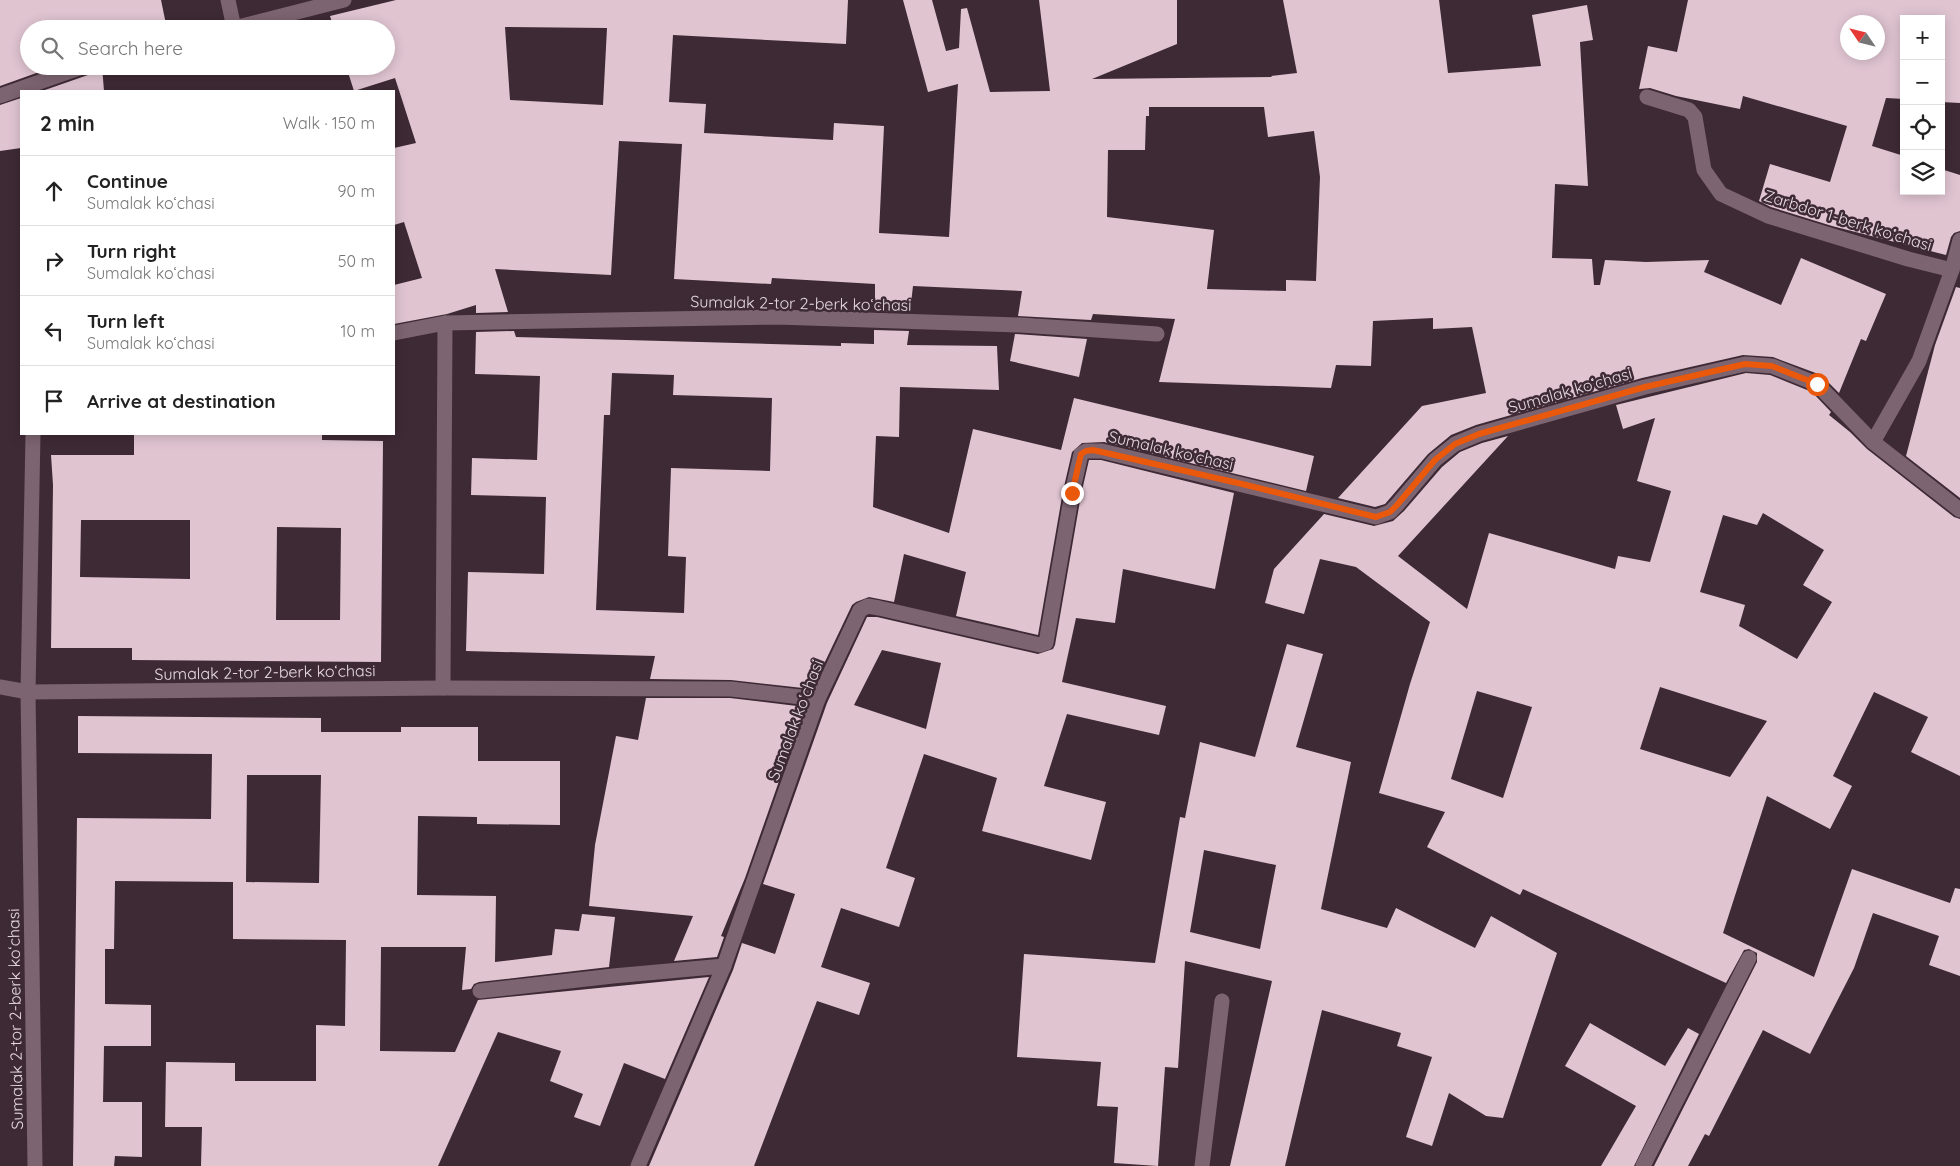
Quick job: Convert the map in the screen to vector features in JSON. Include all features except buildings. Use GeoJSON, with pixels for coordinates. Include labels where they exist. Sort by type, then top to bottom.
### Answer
{"type":"FeatureCollection","features":[{"type":"Feature","properties":{"kind":"street"},"geometry":{"type":"LineString","coordinates":[[228,0],[232,20]]}},
{"type":"Feature","properties":{"kind":"street"},"geometry":{"type":"LineString","coordinates":[[265,20],[344,0]]}},
{"type":"Feature","properties":{"kind":"street"},"geometry":{"type":"LineString","coordinates":[[0,96],[60,75]]}},
{"type":"Feature","properties":{"kind":"street","name":"Zarbdor 1-berk koʻchasi"},"geometry":{"type":"LineString","coordinates":[[1648,97],[1690,110],[1695,117],[1704,170],[1721,194],[1768,216],[1908,259],[1952,270]]}},
{"type":"Feature","properties":{"kind":"street"},"geometry":{"type":"LineString","coordinates":[[1873,442],[1919,361],[1952,270],[1960,240]]}},
{"type":"Feature","properties":{"kind":"street","name":"Sumalak 2-tor 2-berk koʻchasi"},"geometry":{"type":"LineString","coordinates":[[395,333],[445,323],[777,317],[1020,324],[1158,334]]}},
{"type":"Feature","properties":{"kind":"street"},"geometry":{"type":"LineString","coordinates":[[443,688],[445,323]]}},
{"type":"Feature","properties":{"kind":"street","name":"Sumalak koʻchasi"},"geometry":{"type":"LineString","coordinates":[[638,1166],[724,966],[818,699],[860,610],[868,606],[897,611],[1040,645],[1046,643],[1072,493],[1081,454],[1086,451],[1102,451],[1376,517],[1390,512],[1435,460],[1455,444],[1479,434],[1645,387],[1745,364],[1772,366],[1817,384],[1873,442],[1960,510]]}},
{"type":"Feature","properties":{"kind":"street","name":"Sumalak 2-tor 2-berk koʻchasi"},"geometry":{"type":"LineString","coordinates":[[33,435],[28,692],[35,1166]]}},
{"type":"Feature","properties":{"kind":"street"},"geometry":{"type":"LineString","coordinates":[[0,687],[28,692]]}},
{"type":"Feature","properties":{"kind":"street","name":"Sumalak 2-tor 2-berk koʻchasi"},"geometry":{"type":"LineString","coordinates":[[28,692],[443,688],[731,689],[818,699]]}},
{"type":"Feature","properties":{"kind":"street"},"geometry":{"type":"LineString","coordinates":[[1643,1166],[1749,958]]}},
{"type":"Feature","properties":{"kind":"street"},"geometry":{"type":"LineString","coordinates":[[480,991],[724,966]]}},
{"type":"Feature","properties":{"kind":"street"},"geometry":{"type":"LineString","coordinates":[[1202,1166],[1222,1002]]}},
{"type":"Feature","properties":{"kind":"route"},"geometry":{"type":"LineString","coordinates":[[1072,493],[1081,454],[1093,450],[1376,517],[1390,512],[1410,492],[1435,460],[1455,444],[1479,434],[1645,387],[1745,364],[1772,366],[1783,369],[1817,384]]}}]}
